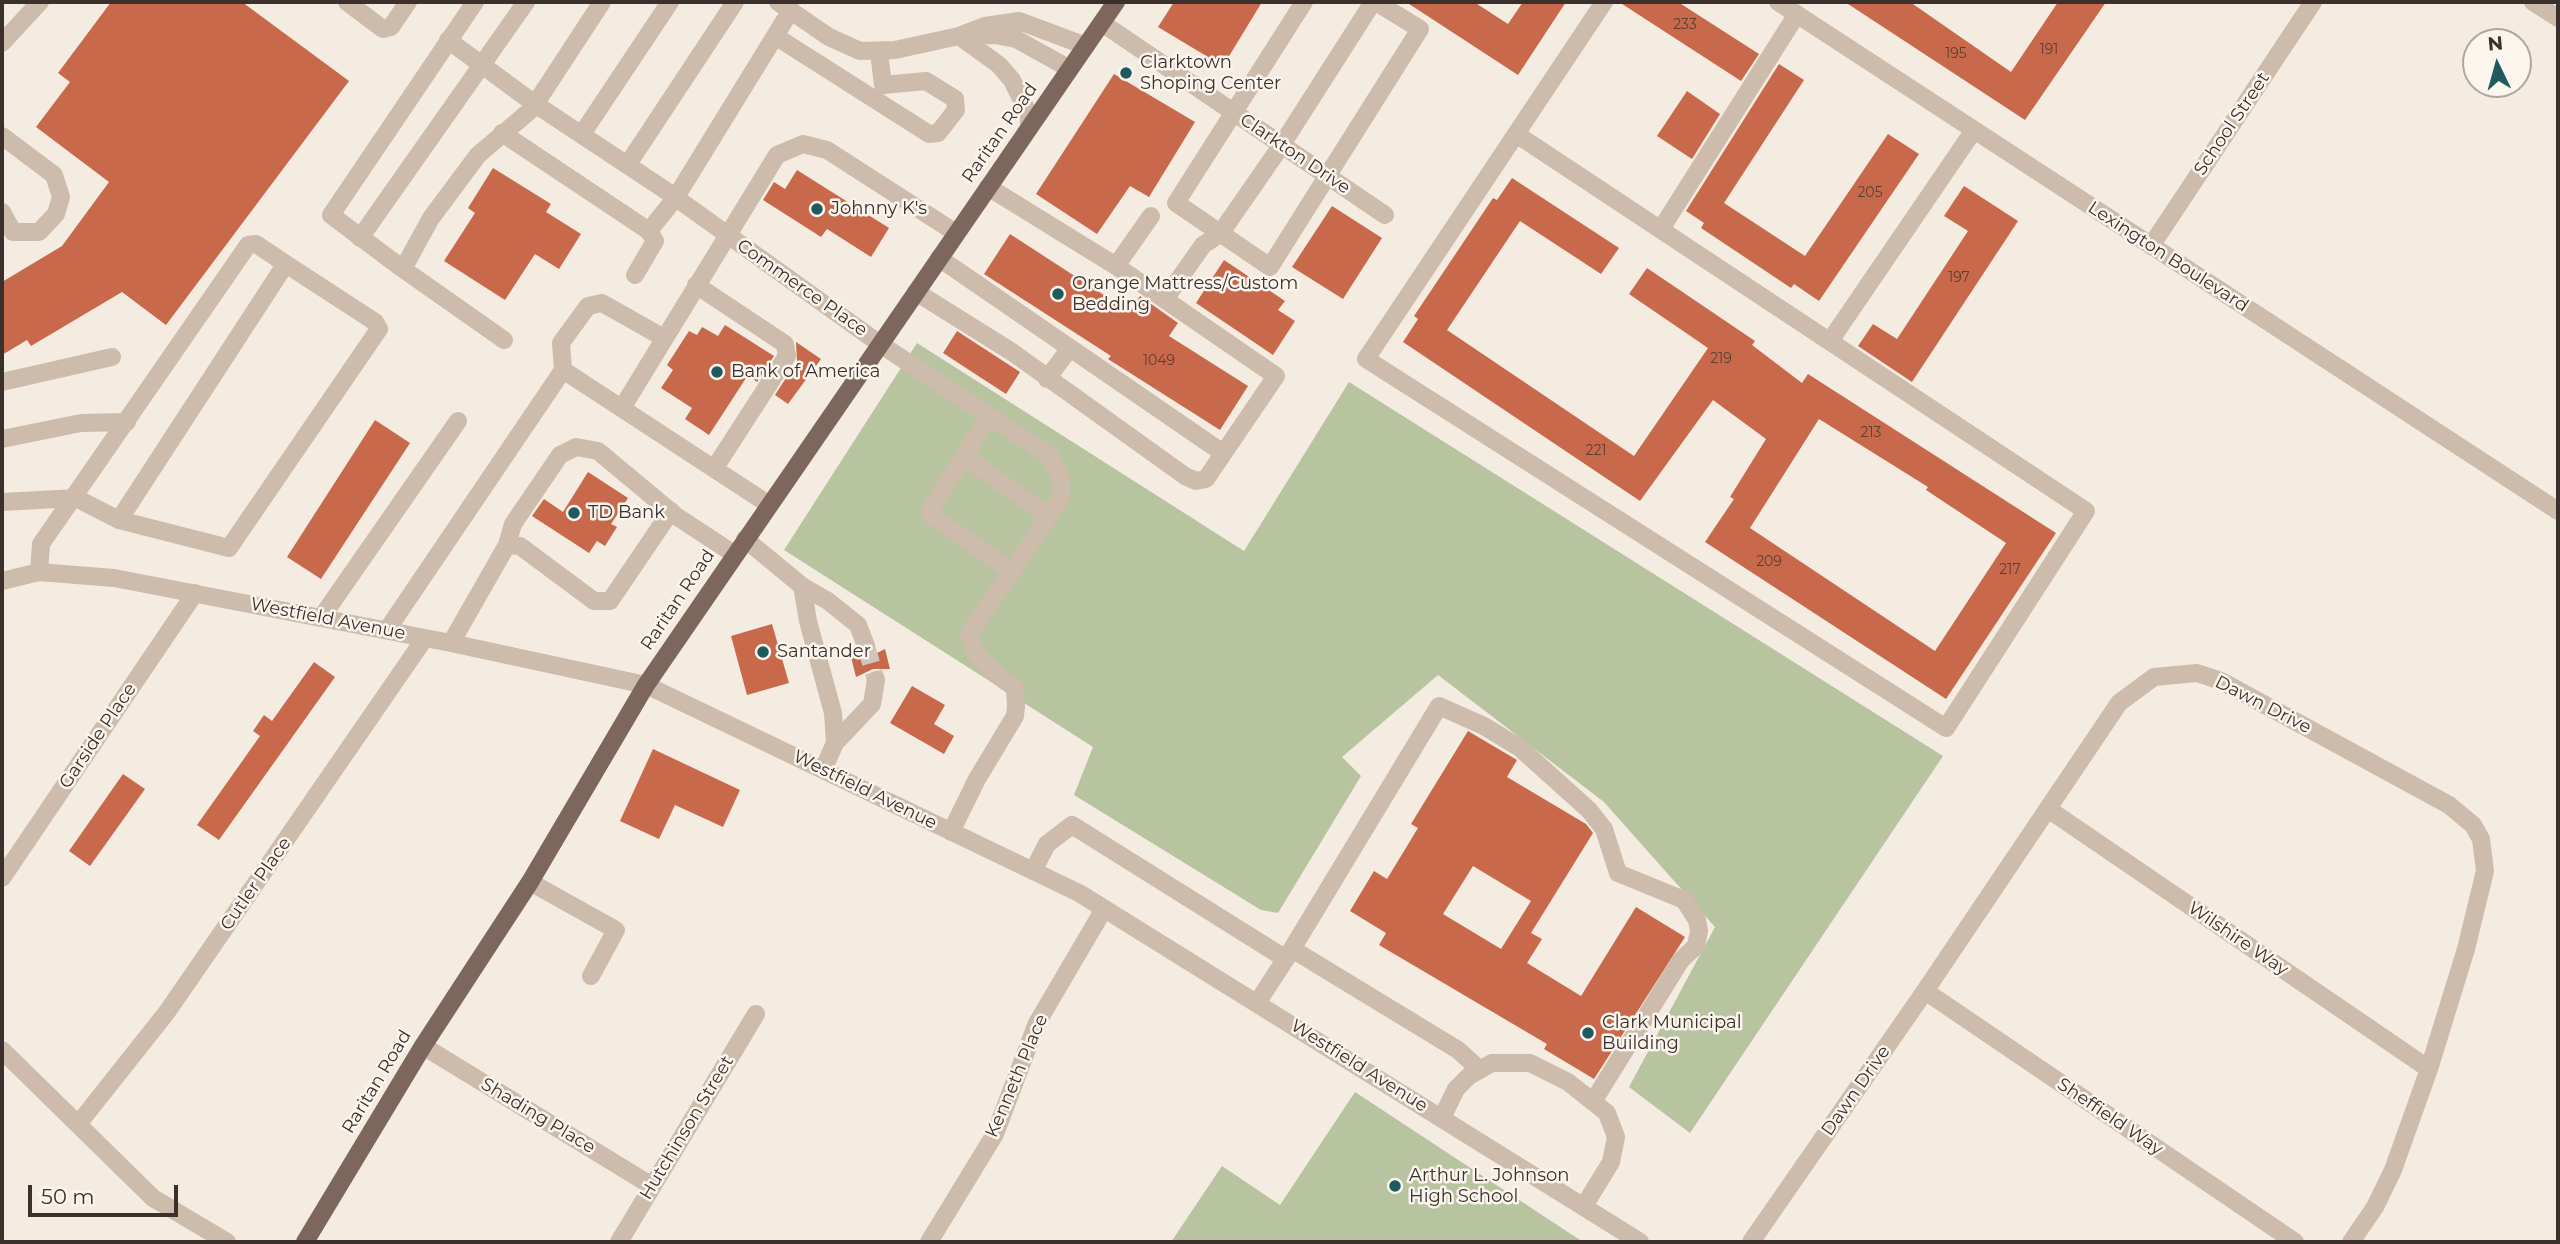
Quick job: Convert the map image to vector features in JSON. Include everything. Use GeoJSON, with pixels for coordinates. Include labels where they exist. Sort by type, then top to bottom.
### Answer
{"type":"FeatureCollection","features":[{"type":"Feature","properties":{"kind":"main road","name":"Raritan Road"},"geometry":{"type":"LineString","coordinates":[[305,1242],[423,1046],[530,882],[646,685],[768,504],[1116,2]]}},
{"type":"Feature","properties":{"kind":"street"},"geometry":{"type":"LineString","coordinates":[[5,35],[40,2]]}},
{"type":"Feature","properties":{"kind":"street"},"geometry":{"type":"LineString","coordinates":[[346,2],[383,29],[391,27],[408,2]]}},
{"type":"Feature","properties":{"kind":"street"},"geometry":{"type":"LineString","coordinates":[[475,2],[331,215],[504,340]]}},
{"type":"Feature","properties":{"kind":"street"},"geometry":{"type":"LineString","coordinates":[[360,238],[526,2]]}},
{"type":"Feature","properties":{"kind":"street"},"geometry":{"type":"LineString","coordinates":[[403,269],[450,191],[483,149],[535,104],[602,2]]}},
{"type":"Feature","properties":{"kind":"street"},"geometry":{"type":"LineString","coordinates":[[582,134],[670,2]]}},
{"type":"Feature","properties":{"kind":"street"},"geometry":{"type":"LineString","coordinates":[[628,164],[735,2]]}},
{"type":"Feature","properties":{"kind":"street"},"geometry":{"type":"LineString","coordinates":[[1165,299],[1203,245],[1220,234],[1375,2],[1420,29],[1270,267],[1220,234],[1175,203],[1304,2]]}},
{"type":"Feature","properties":{"kind":"street"},"geometry":{"type":"LineString","coordinates":[[1516,134],[2087,511],[1945,728],[1366,359],[1516,134],[1604,2]]}},
{"type":"Feature","properties":{"kind":"street","name":"Lexington Boulevard"},"geometry":{"type":"LineString","coordinates":[[1778,2],[2558,511]]}},
{"type":"Feature","properties":{"kind":"street","name":"School Street"},"geometry":{"type":"LineString","coordinates":[[2151,246],[2313,2]]}},
{"type":"Feature","properties":{"kind":"street"},"geometry":{"type":"LineString","coordinates":[[2533,2],[2558,18]]}},
{"type":"Feature","properties":{"kind":"street"},"geometry":{"type":"LineString","coordinates":[[649,231],[676,197],[775,36],[784,6],[845,47],[879,52],[959,36],[995,35],[1016,39],[1070,69]]}},
{"type":"Feature","properties":{"kind":"street"},"geometry":{"type":"LineString","coordinates":[[1661,229],[1797,14]]}},
{"type":"Feature","properties":{"kind":"street"},"geometry":{"type":"LineString","coordinates":[[959,36],[985,26],[1019,21],[1086,46]]}},
{"type":"Feature","properties":{"kind":"street","name":"Clarkton Drive"},"geometry":{"type":"LineString","coordinates":[[1102,23],[1385,215]]}},
{"type":"Feature","properties":{"kind":"street"},"geometry":{"type":"LineString","coordinates":[[775,36],[861,91],[881,93],[879,52]]}},
{"type":"Feature","properties":{"kind":"street"},"geometry":{"type":"LineString","coordinates":[[959,36],[989,57],[1012,80],[1029,115],[1030,128]]}},
{"type":"Feature","properties":{"kind":"street","name":"Commerce Place"},"geometry":{"type":"LineString","coordinates":[[448,40],[535,104],[676,197],[880,344],[1050,456],[1061,478],[1060,498],[969,634],[975,653],[1015,688],[1015,716],[976,779],[951,832]]}},
{"type":"Feature","properties":{"kind":"street"},"geometry":{"type":"LineString","coordinates":[[1830,341],[1973,130]]}},
{"type":"Feature","properties":{"kind":"street"},"geometry":{"type":"LineString","coordinates":[[502,133],[649,231],[655,241],[635,275]]}},
{"type":"Feature","properties":{"kind":"street"},"geometry":{"type":"LineString","coordinates":[[2,136],[54,175],[61,197],[56,214],[39,232],[13,232],[2,212]]}},
{"type":"Feature","properties":{"kind":"street"},"geometry":{"type":"LineString","coordinates":[[622,408],[725,233],[777,155],[803,144],[827,150],[956,233]]}},
{"type":"Feature","properties":{"kind":"street"},"geometry":{"type":"LineString","coordinates":[[916,292],[1012,352],[1196,481],[1206,479],[1276,376],[1116,266],[988,187]]}},
{"type":"Feature","properties":{"kind":"street"},"geometry":{"type":"LineString","coordinates":[[1116,266],[1151,216]]}},
{"type":"Feature","properties":{"kind":"street"},"geometry":{"type":"LineString","coordinates":[[2,502],[76,498],[119,520],[229,548],[379,329],[375,322],[256,244],[248,245],[76,498],[41,544],[39,572]]}},
{"type":"Feature","properties":{"kind":"street"},"geometry":{"type":"LineString","coordinates":[[939,258],[1223,453]]}},
{"type":"Feature","properties":{"kind":"street"},"geometry":{"type":"LineString","coordinates":[[119,520],[283,268],[289,266]]}},
{"type":"Feature","properties":{"kind":"street"},"geometry":{"type":"LineString","coordinates":[[696,285],[785,344],[787,356],[714,469]]}},
{"type":"Feature","properties":{"kind":"street"},"geometry":{"type":"LineString","coordinates":[[387,631],[564,370],[561,343],[588,306],[603,303],[664,338]]}},
{"type":"Feature","properties":{"kind":"street"},"geometry":{"type":"LineString","coordinates":[[1047,379],[1070,348]]}},
{"type":"Feature","properties":{"kind":"street"},"geometry":{"type":"LineString","coordinates":[[2,382],[112,357]]}},
{"type":"Feature","properties":{"kind":"street"},"geometry":{"type":"LineString","coordinates":[[564,370],[768,504]]}},
{"type":"Feature","properties":{"kind":"street"},"geometry":{"type":"LineString","coordinates":[[989,416],[930,514],[1011,571]]}},
{"type":"Feature","properties":{"kind":"street"},"geometry":{"type":"LineString","coordinates":[[321,618],[458,421]]}},
{"type":"Feature","properties":{"kind":"street"},"geometry":{"type":"LineString","coordinates":[[2,439],[81,423],[127,422]]}},
{"type":"Feature","properties":{"kind":"street"},"geometry":{"type":"LineString","coordinates":[[451,643],[507,545],[513,524],[560,455],[576,447],[598,451],[671,511],[740,547],[828,601],[858,625],[866,646]]}},
{"type":"Feature","properties":{"kind":"street"},"geometry":{"type":"LineString","coordinates":[[964,456],[1048,516]]}},
{"type":"Feature","properties":{"kind":"street"},"geometry":{"type":"LineString","coordinates":[[507,545],[520,546],[594,601],[610,601],[671,511]]}},
{"type":"Feature","properties":{"kind":"street","name":"Westfield Avenue"},"geometry":{"type":"LineString","coordinates":[[2,581],[39,572],[114,578],[451,643],[646,685],[1033,871],[1104,909],[1640,1242]]}},
{"type":"Feature","properties":{"kind":"street"},"geometry":{"type":"LineString","coordinates":[[802,586],[808,621],[833,713],[835,743]]}},
{"type":"Feature","properties":{"kind":"street","name":"Garside Place"},"geometry":{"type":"LineString","coordinates":[[2,878],[195,593]]}},
{"type":"Feature","properties":{"kind":"street","name":"Cutler Place"},"geometry":{"type":"LineString","coordinates":[[79,1123],[167,1013],[425,638]]}},
{"type":"Feature","properties":{"kind":"street","name":"Dawn Drive"},"geometry":{"type":"LineString","coordinates":[[1751,1242],[1925,991],[2119,702],[2154,677],[2197,673],[2221,681],[2449,805],[2477,832],[2485,871],[2466,949],[2429,1069],[2393,1170],[2375,1207],[2351,1242]]}},
{"type":"Feature","properties":{"kind":"street"},"geometry":{"type":"LineString","coordinates":[[823,770],[835,743],[872,705],[876,680]]}},
{"type":"Feature","properties":{"kind":"street"},"geometry":{"type":"LineString","coordinates":[[1257,1003],[1438,706],[1484,726],[1520,748],[1589,810],[1604,829],[1618,873],[1684,900],[1697,920],[1699,931],[1696,946],[1681,960],[1594,1100]]}},
{"type":"Feature","properties":{"kind":"street","name":"Wilshire Way"},"geometry":{"type":"LineString","coordinates":[[2048,809],[2429,1069]]}},
{"type":"Feature","properties":{"kind":"street"},"geometry":{"type":"LineString","coordinates":[[1033,871],[1047,845],[1072,825],[1289,954],[1458,1050],[1480,1070]]}},
{"type":"Feature","properties":{"kind":"street"},"geometry":{"type":"LineString","coordinates":[[530,882],[617,930],[592,976]]}},
{"type":"Feature","properties":{"kind":"street","name":"Kenneth Place"},"geometry":{"type":"LineString","coordinates":[[929,1242],[995,1134],[1037,1023],[1104,909]]}},
{"type":"Feature","properties":{"kind":"street","name":"Sheffield Way"},"geometry":{"type":"LineString","coordinates":[[1925,991],[2295,1242]]}},
{"type":"Feature","properties":{"kind":"street","name":"Hutchinson Street"},"geometry":{"type":"LineString","coordinates":[[619,1242],[756,1014]]}},
{"type":"Feature","properties":{"kind":"street","name":"Shading Place"},"geometry":{"type":"LineString","coordinates":[[423,1046],[652,1186]]}},
{"type":"Feature","properties":{"kind":"street"},"geometry":{"type":"LineString","coordinates":[[2,1050],[153,1198],[227,1242]]}},
{"type":"Feature","properties":{"kind":"street"},"geometry":{"type":"LineString","coordinates":[[1442,1118],[1456,1089],[1480,1070],[1507,1061],[1530,1063],[1568,1082],[1594,1100],[1613,1125],[1616,1149],[1584,1206]]}},
{"type":"Feature","properties":{"kind":"green space"},"geometry":{"type":"Polygon","coordinates":[[[917,343],[1244,551],[1349,382],[1943,756],[1690,1133],[1629,1087],[1715,927],[1604,802],[1438,675],[1342,757],[1361,776],[1278,913],[1261,910],[1074,795],[1093,747],[784,550],[917,343]]]}},
{"type":"Feature","properties":{"kind":"green space","name":"Arthur L. Johnson High School"},"geometry":{"type":"Polygon","coordinates":[[[1355,1092],[1583,1242],[1171,1242],[1222,1166],[1280,1205],[1355,1092]]]}},
{"type":"Feature","properties":{"kind":"building"},"geometry":{"type":"Polygon","coordinates":[[[111,2],[242,2],[349,81],[166,325],[122,292],[31,346],[27,340],[2,355],[2,282],[62,246],[109,182],[36,127],[70,82],[58,73],[111,2]]]}},
{"type":"Feature","properties":{"kind":"building"},"geometry":{"type":"Polygon","coordinates":[[[1174,2],[1262,2],[1223,66],[1158,27],[1174,2]]]}},
{"type":"Feature","properties":{"kind":"building"},"geometry":{"type":"Polygon","coordinates":[[[1406,2],[1474,2],[1508,24],[1523,2],[1566,2],[1518,75],[1406,2]]]}},
{"type":"Feature","properties":{"kind":"building"},"geometry":{"type":"Polygon","coordinates":[[[1619,2],[1678,2],[1759,54],[1741,81],[1619,2]]]}},
{"type":"Feature","properties":{"kind":"building"},"geometry":{"type":"Polygon","coordinates":[[[1845,2],[1910,2],[2011,72],[2058,2],[2106,2],[2025,120],[1845,2]]]}},
{"type":"Feature","properties":{"kind":"building"},"geometry":{"type":"Polygon","coordinates":[[[1779,64],[1804,80],[1724,203],[1805,256],[1888,134],[1919,154],[1819,301],[1794,284],[1791,288],[1701,228],[1704,223],[1686,211],[1779,64]]]}},
{"type":"Feature","properties":{"kind":"building"},"geometry":{"type":"Polygon","coordinates":[[[1114,74],[1195,122],[1149,197],[1130,186],[1097,234],[1036,194],[1114,74]]]}},
{"type":"Feature","properties":{"kind":"building"},"geometry":{"type":"Polygon","coordinates":[[[1687,91],[1720,114],[1692,159],[1657,136],[1687,91]]]}},
{"type":"Feature","properties":{"kind":"building"},"geometry":{"type":"Polygon","coordinates":[[[493,168],[551,204],[546,212],[581,234],[559,269],[535,254],[505,300],[444,261],[475,213],[468,208],[493,168]]]}},
{"type":"Feature","properties":{"kind":"building"},"geometry":{"type":"Polygon","coordinates":[[[797,170],[889,228],[871,257],[827,229],[821,237],[763,200],[774,182],[785,189],[797,170]]]}},
{"type":"Feature","properties":{"kind":"building"},"geometry":{"type":"Polygon","coordinates":[[[1512,178],[1619,248],[1601,274],[1520,221],[1447,330],[1634,456],[1708,348],[1629,294],[1647,268],[1755,341],[1752,345],[1802,383],[1808,374],[2056,533],[1946,699],[1705,542],[1734,499],[1730,497],[1766,439],[1713,400],[1640,501],[1403,342],[1418,319],[1414,316],[1493,198],[1497,200],[1512,178]],[[1819,419],[1750,528],[1935,651],[2006,543],[1926,490],[1928,487],[1819,419]]]}},
{"type":"Feature","properties":{"kind":"building"},"geometry":{"type":"Polygon","coordinates":[[[1964,186],[2018,221],[1912,382],[1858,346],[1873,324],[1897,339],[1968,231],[1944,216],[1964,186]]]}},
{"type":"Feature","properties":{"kind":"building"},"geometry":{"type":"Polygon","coordinates":[[[1332,206],[1382,238],[1343,299],[1292,267],[1332,206]]]}},
{"type":"Feature","properties":{"kind":"building"},"geometry":{"type":"Polygon","coordinates":[[[1010,234],[1130,312],[1140,296],[1178,323],[1169,336],[1248,386],[1220,430],[1108,359],[1111,356],[984,274],[1010,234]]]}},
{"type":"Feature","properties":{"kind":"building"},"geometry":{"type":"Polygon","coordinates":[[[1224,260],[1285,301],[1278,310],[1295,321],[1273,355],[1196,303],[1224,260]]]}},
{"type":"Feature","properties":{"kind":"building"},"geometry":{"type":"Polygon","coordinates":[[[725,325],[774,356],[757,382],[748,375],[709,435],[685,419],[692,408],[661,388],[673,370],[667,365],[689,331],[697,335],[702,327],[718,336],[725,325]]]}},
{"type":"Feature","properties":{"kind":"building"},"geometry":{"type":"Polygon","coordinates":[[[957,331],[1020,372],[1006,394],[943,353],[957,331]]]}},
{"type":"Feature","properties":{"kind":"building"},"geometry":{"type":"Polygon","coordinates":[[[796,342],[821,359],[788,404],[775,395],[797,361],[796,342]]]}},
{"type":"Feature","properties":{"kind":"building"},"geometry":{"type":"Polygon","coordinates":[[[375,420],[410,443],[321,579],[287,557],[375,420]]]}},
{"type":"Feature","properties":{"kind":"building","name":"TD Bank"},"geometry":{"type":"Polygon","coordinates":[[[588,472],[628,498],[611,524],[617,527],[605,546],[597,541],[589,553],[532,516],[544,499],[563,512],[588,472]]]}},
{"type":"Feature","properties":{"kind":"building"},"geometry":{"type":"Polygon","coordinates":[[[772,624],[789,683],[747,695],[731,636],[772,624]]]}},
{"type":"Feature","properties":{"kind":"building"},"geometry":{"type":"Polygon","coordinates":[[[885,649],[890,669],[873,669],[856,677],[851,657],[869,657],[885,649]]]}},
{"type":"Feature","properties":{"kind":"building"},"geometry":{"type":"Polygon","coordinates":[[[314,662],[335,677],[219,840],[197,825],[260,736],[253,731],[264,715],[272,721],[314,662]]]}},
{"type":"Feature","properties":{"kind":"building"},"geometry":{"type":"Polygon","coordinates":[[[912,686],[945,705],[934,724],[954,736],[944,754],[890,723],[912,686]]]}},
{"type":"Feature","properties":{"kind":"building"},"geometry":{"type":"Polygon","coordinates":[[[1468,731],[1517,760],[1507,777],[1586,824],[1593,833],[1531,933],[1542,939],[1527,963],[1581,996],[1636,907],[1685,937],[1594,1079],[1544,1049],[1547,1044],[1379,945],[1386,933],[1350,911],[1374,871],[1387,879],[1418,828],[1411,824],[1468,731]],[[1473,866],[1443,914],[1501,949],[1531,901],[1473,866]]]}},
{"type":"Feature","properties":{"kind":"building"},"geometry":{"type":"Polygon","coordinates":[[[653,749],[740,790],[723,827],[675,805],[659,839],[620,821],[653,749]]]}},
{"type":"Feature","properties":{"kind":"building"},"geometry":{"type":"Polygon","coordinates":[[[123,774],[145,789],[90,866],[69,851],[123,774]]]}},
{"type":"Feature","properties":{"kind":"tunnel"},"geometry":{"type":"LineString","coordinates":[[866,646],[876,680]]}},
{"type":"Feature","properties":{"kind":"place","name":"Clarktown Shoping Center"},"geometry":{"type":"Point","coordinates":[1126,73]}},
{"type":"Feature","properties":{"kind":"place","name":"Johnny K's"},"geometry":{"type":"Point","coordinates":[817,209]}},
{"type":"Feature","properties":{"kind":"place","name":"Orange Mattress/Custom Bedding"},"geometry":{"type":"Point","coordinates":[1058,294]}},
{"type":"Feature","properties":{"kind":"place","name":"Bank of America"},"geometry":{"type":"Point","coordinates":[717,372]}},
{"type":"Feature","properties":{"kind":"place","name":"TD Bank"},"geometry":{"type":"Point","coordinates":[574,513]}},
{"type":"Feature","properties":{"kind":"place","name":"Santander"},"geometry":{"type":"Point","coordinates":[763,652]}},
{"type":"Feature","properties":{"kind":"place","name":"Clark Municipal Building"},"geometry":{"type":"Point","coordinates":[1588,1033]}},
{"type":"Feature","properties":{"kind":"place","name":"Arthur L. Johnson High School"},"geometry":{"type":"Point","coordinates":[1395,1186]}}]}
